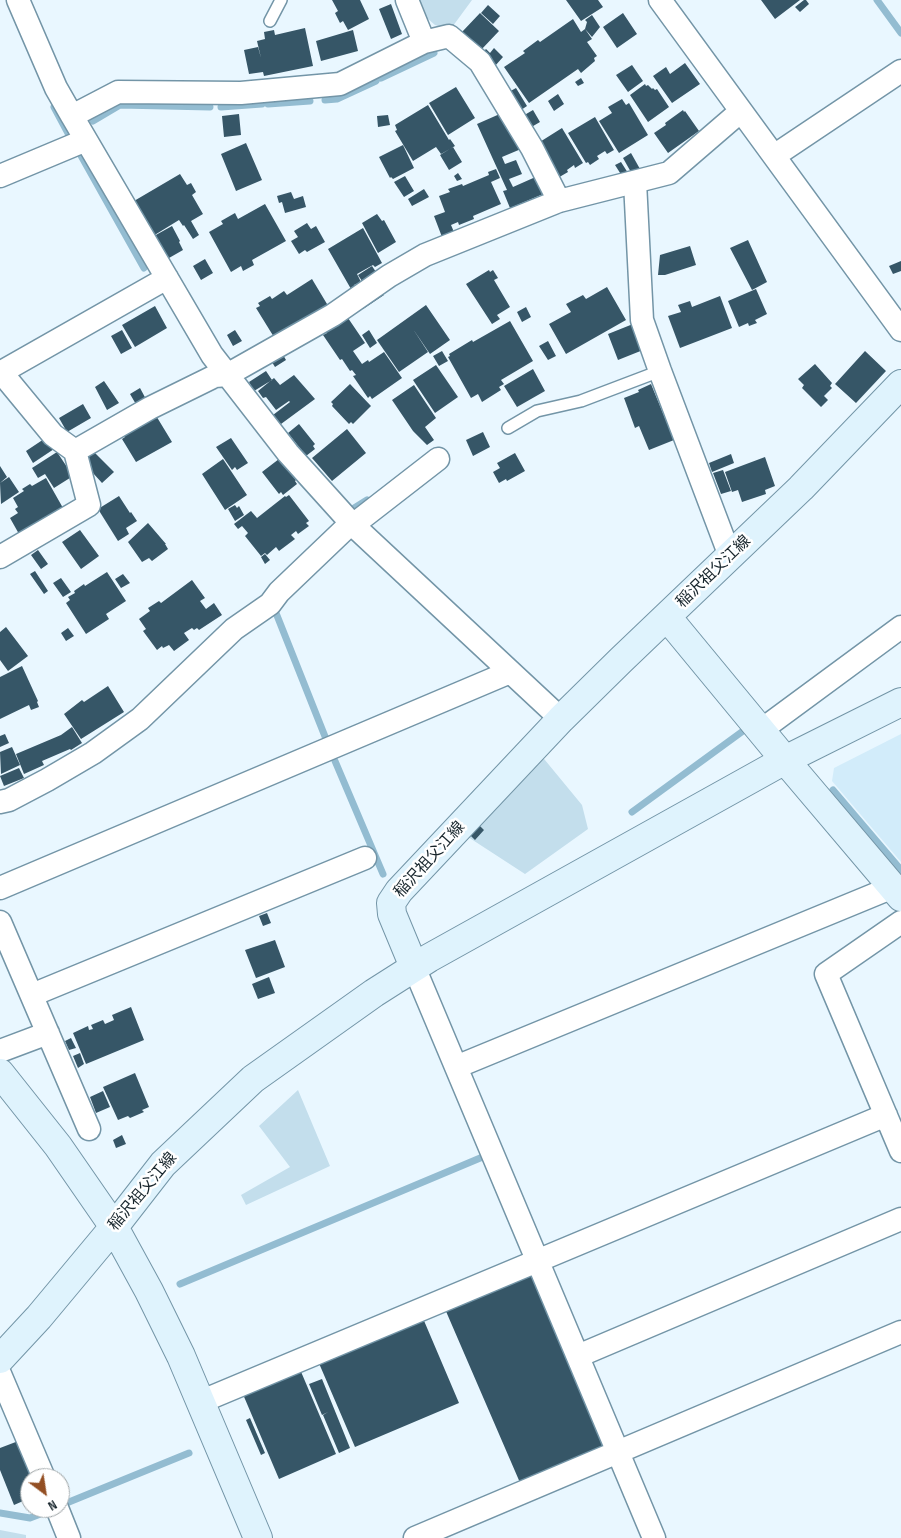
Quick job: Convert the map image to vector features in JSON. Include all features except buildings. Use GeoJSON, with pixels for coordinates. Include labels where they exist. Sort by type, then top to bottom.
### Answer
{"type":"FeatureCollection","features":[{"type":"Feature","properties":{"kind":"street"},"geometry":{"type":"LineString","coordinates":[[18,0],[56,88],[212,355],[227,375],[288,453],[353,525],[561,719]]}},
{"type":"Feature","properties":{"kind":"street"},"geometry":{"type":"LineString","coordinates":[[407,0],[424,42]]}},
{"type":"Feature","properties":{"kind":"street"},"geometry":{"type":"LineString","coordinates":[[660,0],[901,330]]}},
{"type":"Feature","properties":{"kind":"street"},"geometry":{"type":"LineString","coordinates":[[72,116],[118,92],[241,93],[340,84],[424,42],[449,36],[480,62],[532,148],[559,201]]}},
{"type":"Feature","properties":{"kind":"street"},"geometry":{"type":"LineString","coordinates":[[774,156],[901,71]]}},
{"type":"Feature","properties":{"kind":"street"},"geometry":{"type":"LineString","coordinates":[[75,451],[150,408],[215,376],[227,375],[333,315],[389,276],[425,255],[559,201],[669,173],[741,111]]}},
{"type":"Feature","properties":{"kind":"street"},"geometry":{"type":"LineString","coordinates":[[0,176],[86,140]]}},
{"type":"Feature","properties":{"kind":"street"},"geometry":{"type":"LineString","coordinates":[[634,182],[642,320],[730,556]]}},
{"type":"Feature","properties":{"kind":"street"},"geometry":{"type":"LineString","coordinates":[[0,557],[89,505],[75,451],[53,435],[0,372],[167,278]]}},
{"type":"Feature","properties":{"kind":"street","name":"稲沢祖父江線"},"geometry":{"type":"LineString","coordinates":[[0,1359],[39,1317],[114,1227],[163,1164],[253,1080],[374,992],[414,967],[392,914],[391,904],[399,891],[561,719],[801,488],[901,384]]}},
{"type":"Feature","properties":{"kind":"street"},"geometry":{"type":"LineString","coordinates":[[0,802],[9,800],[47,780],[93,753],[140,719],[234,629],[270,604],[279,592],[346,528],[353,525],[438,459]]}},
{"type":"Feature","properties":{"kind":"street"},"geometry":{"type":"LineString","coordinates":[[456,1067],[897,892],[667,617]]}},
{"type":"Feature","properties":{"kind":"street"},"geometry":{"type":"LineString","coordinates":[[760,730],[901,628]]}},
{"type":"Feature","properties":{"kind":"street"},"geometry":{"type":"LineString","coordinates":[[0,888],[510,672]]}},
{"type":"Feature","properties":{"kind":"street"},"geometry":{"type":"LineString","coordinates":[[654,1538],[414,967],[785,760],[901,702]]}},
{"type":"Feature","properties":{"kind":"street"},"geometry":{"type":"LineString","coordinates":[[32,995],[365,858]]}},
{"type":"Feature","properties":{"kind":"street"},"geometry":{"type":"LineString","coordinates":[[0,922],[89,1129]]}},
{"type":"Feature","properties":{"kind":"street"},"geometry":{"type":"LineString","coordinates":[[901,922],[826,974],[901,1151]]}},
{"type":"Feature","properties":{"kind":"street"},"geometry":{"type":"LineString","coordinates":[[0,1051],[48,1033]]}},
{"type":"Feature","properties":{"kind":"street"},"geometry":{"type":"LineString","coordinates":[[0,1073],[58,1146],[114,1227],[181,1356],[258,1538]]}},
{"type":"Feature","properties":{"kind":"street"},"geometry":{"type":"LineString","coordinates":[[200,1402],[886,1115]]}},
{"type":"Feature","properties":{"kind":"street"},"geometry":{"type":"LineString","coordinates":[[578,1356],[901,1219]]}},
{"type":"Feature","properties":{"kind":"street"},"geometry":{"type":"LineString","coordinates":[[416,1538],[901,1332]]}},
{"type":"Feature","properties":{"kind":"street"},"geometry":{"type":"LineString","coordinates":[[0,1374],[40,1468]]}},
{"type":"Feature","properties":{"kind":"street"},"geometry":{"type":"LineString","coordinates":[[61,1518],[70,1538]]}},
{"type":"Feature","properties":{"kind":"lane"},"geometry":{"type":"LineString","coordinates":[[270,20],[281,0]]}},
{"type":"Feature","properties":{"kind":"lane"},"geometry":{"type":"LineString","coordinates":[[508,428],[537,411],[581,401],[660,371]]}},
{"type":"Feature","properties":{"kind":"shaded area"},"geometry":{"type":"Polygon","coordinates":[[[415,0],[472,0],[450,30],[435,25],[419,11],[415,0]]]}},
{"type":"Feature","properties":{"kind":"shaded area"},"geometry":{"type":"Polygon","coordinates":[[[901,734],[901,862],[832,781],[834,768],[901,734]]]}},
{"type":"Feature","properties":{"kind":"shaded area"},"geometry":{"type":"Polygon","coordinates":[[[540,754],[582,805],[588,829],[525,874],[465,835],[540,754]]]}},
{"type":"Feature","properties":{"kind":"shaded area"},"geometry":{"type":"Polygon","coordinates":[[[298,1090],[330,1166],[246,1205],[241,1195],[290,1167],[259,1126],[298,1090]]]}},
{"type":"Feature","properties":{"kind":"shaded area"},"geometry":{"type":"Polygon","coordinates":[[[0,1530],[26,1535],[26,1538],[0,1538],[0,1530]]]}},
{"type":"Feature","properties":{"kind":"waterway"},"geometry":{"type":"LineString","coordinates":[[877,0],[901,33]]}},
{"type":"Feature","properties":{"kind":"waterway"},"geometry":{"type":"LineString","coordinates":[[381,78],[434,53]]}},
{"type":"Feature","properties":{"kind":"waterway"},"geometry":{"type":"LineString","coordinates":[[325,100],[337,99],[376,81]]}},
{"type":"Feature","properties":{"kind":"waterway"},"geometry":{"type":"LineString","coordinates":[[268,104],[310,101]]}},
{"type":"Feature","properties":{"kind":"waterway"},"geometry":{"type":"LineString","coordinates":[[221,107],[262,104]]}},
{"type":"Feature","properties":{"kind":"waterway"},"geometry":{"type":"LineString","coordinates":[[93,121],[120,105],[210,107]]}},
{"type":"Feature","properties":{"kind":"waterway"},"geometry":{"type":"LineString","coordinates":[[54,107],[69,135]]}},
{"type":"Feature","properties":{"kind":"waterway"},"geometry":{"type":"LineString","coordinates":[[79,152],[144,268]]}},
{"type":"Feature","properties":{"kind":"waterway"},"geometry":{"type":"LineString","coordinates":[[351,510],[367,500]]}},
{"type":"Feature","properties":{"kind":"waterway"},"geometry":{"type":"LineString","coordinates":[[276,613],[326,739]]}},
{"type":"Feature","properties":{"kind":"waterway"},"geometry":{"type":"LineString","coordinates":[[632,812],[743,731]]}},
{"type":"Feature","properties":{"kind":"waterway"},"geometry":{"type":"LineString","coordinates":[[335,761],[383,874]]}},
{"type":"Feature","properties":{"kind":"waterway"},"geometry":{"type":"LineString","coordinates":[[833,790],[901,870]]}},
{"type":"Feature","properties":{"kind":"waterway"},"geometry":{"type":"LineString","coordinates":[[180,1284],[485,1156]]}},
{"type":"Feature","properties":{"kind":"waterway"},"geometry":{"type":"LineString","coordinates":[[70,1502],[189,1453]]}},
{"type":"Feature","properties":{"kind":"waterway"},"geometry":{"type":"LineString","coordinates":[[0,1513],[20,1516]]}}]}
